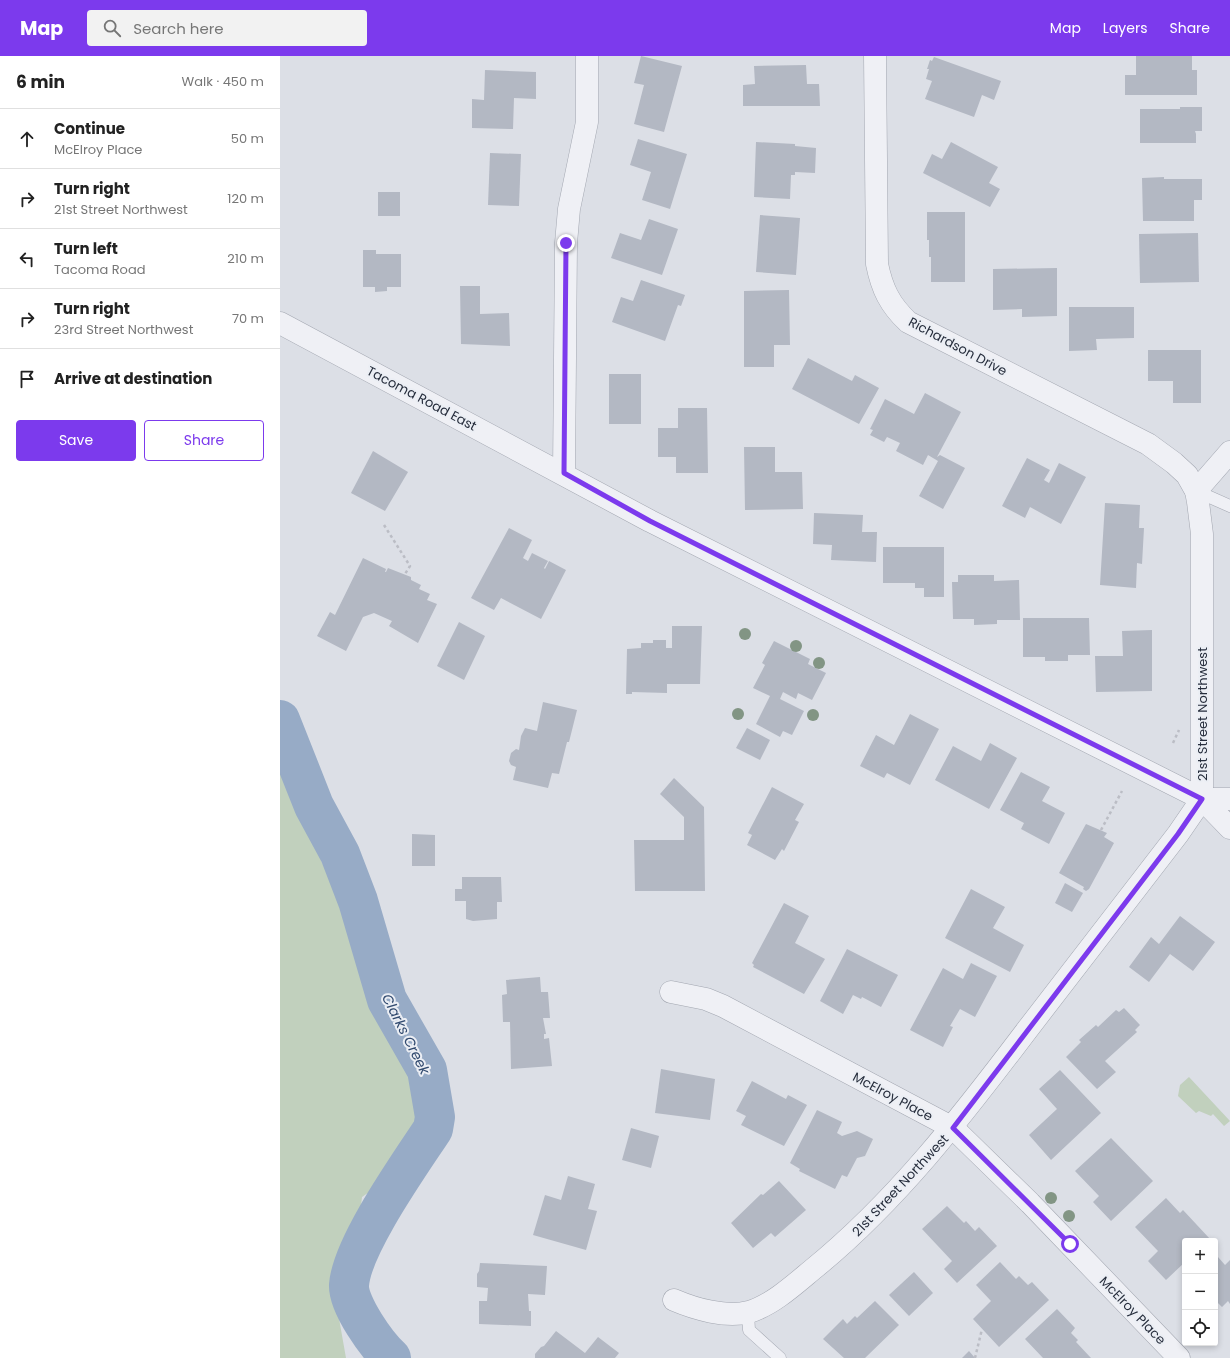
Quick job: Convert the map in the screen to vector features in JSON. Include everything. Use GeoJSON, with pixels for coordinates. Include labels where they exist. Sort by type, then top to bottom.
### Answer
{"type":"FeatureCollection","features":[{"type":"Feature","properties":{"kind":"street"},"geometry":{"type":"LineString","coordinates":[[564,473],[566,243],[569,209],[587,122],[587,56]]}},
{"type":"Feature","properties":{"kind":"street","name":"Richardson Drive"},"geometry":{"type":"LineString","coordinates":[[875,56],[877,264],[881,283],[891,303],[908,322],[1148,444],[1174,462],[1188,475],[1196,491]]}},
{"type":"Feature","properties":{"kind":"street","name":"Tacoma Road East"},"geometry":{"type":"LineString","coordinates":[[280,323],[564,473],[650,521],[1202,799]]}},
{"type":"Feature","properties":{"kind":"street"},"geometry":{"type":"LineString","coordinates":[[1196,491],[1230,452]]}},
{"type":"Feature","properties":{"kind":"street","name":"21st Street Northwest"},"geometry":{"type":"LineString","coordinates":[[674,1300],[708,1311],[725,1313],[748,1312],[771,1301],[841,1247],[861,1228],[953,1128],[1173,840],[1202,799],[1203,557],[1200,514],[1196,491]]}},
{"type":"Feature","properties":{"kind":"street"},"geometry":{"type":"LineString","coordinates":[[1202,799],[1230,799]]}},
{"type":"Feature","properties":{"kind":"street"},"geometry":{"type":"LineString","coordinates":[[1202,799],[1230,828]]}},
{"type":"Feature","properties":{"kind":"street","name":"McElroy Place"},"geometry":{"type":"LineString","coordinates":[[671,992],[688,994],[723,1006],[953,1128],[1030,1203],[1179,1358]]}},
{"type":"Feature","properties":{"kind":"lane"},"geometry":{"type":"LineString","coordinates":[[1196,491],[1230,506]]}},
{"type":"Feature","properties":{"kind":"lane"},"geometry":{"type":"LineString","coordinates":[[748,1312],[749,1330],[780,1358]]}},
{"type":"Feature","properties":{"kind":"path"},"geometry":{"type":"LineString","coordinates":[[384,525],[410,566],[405,574]]}},
{"type":"Feature","properties":{"kind":"path"},"geometry":{"type":"LineString","coordinates":[[1101,830],[1122,791]]}},
{"type":"Feature","properties":{"kind":"path"},"geometry":{"type":"LineString","coordinates":[[975,1358],[982,1329]]}},
{"type":"Feature","properties":{"kind":"green space"},"geometry":{"type":"Polygon","coordinates":[[[280,750],[315,828],[322,863],[338,887],[360,944],[375,1000],[410,1067],[420,1103],[423,1122],[403,1156],[382,1183],[362,1197],[359,1224],[335,1271],[337,1307],[346,1358],[280,1358],[280,750]]]}},
{"type":"Feature","properties":{"kind":"green space"},"geometry":{"type":"Polygon","coordinates":[[[1189,1077],[1230,1121],[1224,1126],[1213,1114],[1211,1116],[1199,1111],[1196,1113],[1178,1096],[1180,1085],[1189,1077]]]}},
{"type":"Feature","properties":{"kind":"building"},"geometry":{"type":"Polygon","coordinates":[[[641,56],[682,66],[664,132],[634,124],[644,85],[634,83],[641,56]]]}},
{"type":"Feature","properties":{"kind":"building"},"geometry":{"type":"Polygon","coordinates":[[[1136,56],[1192,56],[1192,70],[1197,70],[1197,95],[1125,95],[1125,75],[1136,75],[1136,56]]]}},
{"type":"Feature","properties":{"kind":"building"},"geometry":{"type":"Polygon","coordinates":[[[934,57],[1001,81],[994,100],[982,95],[974,117],[925,99],[932,81],[926,79],[929,69],[927,69],[930,60],[932,61],[934,57]]]}},
{"type":"Feature","properties":{"kind":"building"},"geometry":{"type":"Polygon","coordinates":[[[806,65],[807,84],[819,84],[820,106],[743,106],[743,85],[755,84],[754,66],[806,65]]]}},
{"type":"Feature","properties":{"kind":"building"},"geometry":{"type":"Polygon","coordinates":[[[485,70],[536,72],[536,99],[514,98],[513,129],[472,128],[472,99],[484,100],[485,70]]]}},
{"type":"Feature","properties":{"kind":"building"},"geometry":{"type":"Polygon","coordinates":[[[1180,107],[1202,107],[1202,131],[1195,131],[1196,143],[1140,143],[1140,109],[1180,109],[1180,107]]]}},
{"type":"Feature","properties":{"kind":"building"},"geometry":{"type":"Polygon","coordinates":[[[638,139],[687,154],[670,209],[642,200],[651,172],[630,165],[638,139]]]}},
{"type":"Feature","properties":{"kind":"building"},"geometry":{"type":"Polygon","coordinates":[[[756,142],[795,144],[795,146],[816,148],[815,173],[795,172],[795,175],[791,175],[790,199],[754,197],[756,142]]]}},
{"type":"Feature","properties":{"kind":"building"},"geometry":{"type":"Polygon","coordinates":[[[951,142],[998,167],[989,183],[1000,189],[990,207],[923,173],[932,154],[942,159],[951,142]]]}},
{"type":"Feature","properties":{"kind":"building"},"geometry":{"type":"Polygon","coordinates":[[[490,153],[521,154],[519,206],[488,205],[490,153]]]}},
{"type":"Feature","properties":{"kind":"building"},"geometry":{"type":"Polygon","coordinates":[[[1164,177],[1164,179],[1202,179],[1202,200],[1194,200],[1194,221],[1143,221],[1142,178],[1164,177]]]}},
{"type":"Feature","properties":{"kind":"building"},"geometry":{"type":"Polygon","coordinates":[[[378,192],[400,192],[400,216],[378,216],[378,192]]]}},
{"type":"Feature","properties":{"kind":"building"},"geometry":{"type":"Polygon","coordinates":[[[927,212],[965,212],[965,282],[931,282],[931,257],[929,257],[929,240],[927,240],[927,212]]]}},
{"type":"Feature","properties":{"kind":"building"},"geometry":{"type":"Polygon","coordinates":[[[760,215],[800,218],[796,275],[756,272],[760,215]]]}},
{"type":"Feature","properties":{"kind":"building"},"geometry":{"type":"Polygon","coordinates":[[[649,219],[678,229],[662,275],[611,258],[620,233],[641,240],[649,219]]]}},
{"type":"Feature","properties":{"kind":"building"},"geometry":{"type":"Polygon","coordinates":[[[1198,233],[1199,282],[1140,283],[1139,234],[1198,233]]]}},
{"type":"Feature","properties":{"kind":"building"},"geometry":{"type":"Polygon","coordinates":[[[363,250],[376,250],[376,254],[401,254],[401,287],[387,287],[387,291],[375,292],[375,287],[363,287],[363,250]]]}},
{"type":"Feature","properties":{"kind":"building"},"geometry":{"type":"Polygon","coordinates":[[[1057,268],[1057,316],[1022,317],[1022,309],[993,310],[993,269],[1057,268]]]}},
{"type":"Feature","properties":{"kind":"building"},"geometry":{"type":"Polygon","coordinates":[[[641,280],[685,295],[681,306],[678,305],[665,341],[612,322],[621,297],[633,301],[641,280]]]}},
{"type":"Feature","properties":{"kind":"building"},"geometry":{"type":"Polygon","coordinates":[[[460,286],[480,286],[480,314],[509,313],[510,346],[461,344],[460,286]]]}},
{"type":"Feature","properties":{"kind":"building"},"geometry":{"type":"Polygon","coordinates":[[[789,290],[790,345],[774,345],[774,367],[744,367],[744,291],[789,290]]]}},
{"type":"Feature","properties":{"kind":"building"},"geometry":{"type":"Polygon","coordinates":[[[1069,307],[1134,307],[1134,338],[1096,339],[1097,350],[1069,351],[1069,307]]]}},
{"type":"Feature","properties":{"kind":"building"},"geometry":{"type":"Polygon","coordinates":[[[1148,350],[1201,350],[1201,403],[1173,403],[1173,381],[1148,381],[1148,350]]]}},
{"type":"Feature","properties":{"kind":"building"},"geometry":{"type":"Polygon","coordinates":[[[808,358],[852,381],[855,375],[879,388],[859,424],[792,389],[808,358]]]}},
{"type":"Feature","properties":{"kind":"building"},"geometry":{"type":"Polygon","coordinates":[[[609,374],[641,374],[641,424],[609,424],[609,374]]]}},
{"type":"Feature","properties":{"kind":"building"},"geometry":{"type":"Polygon","coordinates":[[[925,393],[961,412],[937,457],[940,455],[965,468],[943,509],[919,496],[938,461],[928,455],[923,465],[896,451],[900,443],[887,437],[884,442],[870,435],[873,430],[870,429],[885,399],[914,414],[925,393]]]}},
{"type":"Feature","properties":{"kind":"building"},"geometry":{"type":"Polygon","coordinates":[[[678,408],[707,408],[708,473],[676,473],[676,457],[658,457],[658,428],[678,428],[678,408]]]}},
{"type":"Feature","properties":{"kind":"building"},"geometry":{"type":"Polygon","coordinates":[[[744,447],[775,447],[775,472],[802,472],[803,509],[745,510],[744,447]]]}},
{"type":"Feature","properties":{"kind":"building"},"geometry":{"type":"Polygon","coordinates":[[[373,451],[408,472],[385,511],[351,493],[373,451]]]}},
{"type":"Feature","properties":{"kind":"building"},"geometry":{"type":"Polygon","coordinates":[[[1027,458],[1050,470],[1044,480],[1049,483],[1059,463],[1086,477],[1061,524],[1030,507],[1025,518],[1002,506],[1027,458]]]}},
{"type":"Feature","properties":{"kind":"building"},"geometry":{"type":"Polygon","coordinates":[[[1105,503],[1140,505],[1139,528],[1144,528],[1142,564],[1137,563],[1136,588],[1100,585],[1105,503]]]}},
{"type":"Feature","properties":{"kind":"building"},"geometry":{"type":"Polygon","coordinates":[[[814,513],[863,515],[862,532],[877,532],[876,562],[831,560],[832,545],[813,544],[814,513]]]}},
{"type":"Feature","properties":{"kind":"building"},"geometry":{"type":"Polygon","coordinates":[[[509,528],[532,540],[523,558],[528,561],[532,553],[548,561],[544,568],[545,569],[549,561],[566,570],[541,619],[501,598],[494,610],[471,598],[509,528]]]}},
{"type":"Feature","properties":{"kind":"building"},"geometry":{"type":"Polygon","coordinates":[[[883,547],[944,547],[944,597],[924,597],[924,588],[915,588],[915,583],[883,583],[883,547]]]}},
{"type":"Feature","properties":{"kind":"building"},"geometry":{"type":"Polygon","coordinates":[[[363,558],[386,569],[385,572],[388,568],[411,577],[411,580],[421,585],[419,589],[430,594],[427,600],[437,604],[418,643],[389,626],[392,621],[374,613],[363,617],[346,651],[317,636],[330,612],[335,615],[363,558]]]}},
{"type":"Feature","properties":{"kind":"building"},"geometry":{"type":"Polygon","coordinates":[[[958,575],[994,575],[994,581],[1019,580],[1020,620],[997,620],[997,624],[974,625],[974,619],[953,619],[952,582],[958,582],[958,575]]]}},
{"type":"Feature","properties":{"kind":"building"},"geometry":{"type":"Polygon","coordinates":[[[1023,618],[1089,618],[1090,655],[1068,655],[1068,661],[1045,661],[1045,657],[1023,657],[1023,618]]]}},
{"type":"Feature","properties":{"kind":"building"},"geometry":{"type":"Polygon","coordinates":[[[459,622],[485,636],[464,680],[437,666],[459,622]]]}},
{"type":"Feature","properties":{"kind":"building"},"geometry":{"type":"Polygon","coordinates":[[[672,626],[702,626],[700,684],[667,684],[667,693],[632,692],[632,694],[626,694],[627,649],[641,648],[641,643],[653,643],[653,640],[666,640],[666,648],[672,648],[672,626]]]}},
{"type":"Feature","properties":{"kind":"building"},"geometry":{"type":"Polygon","coordinates":[[[1152,630],[1152,691],[1096,692],[1095,656],[1123,656],[1122,631],[1152,630]]]}},
{"type":"Feature","properties":{"kind":"building"},"geometry":{"type":"Polygon","coordinates":[[[774,641],[810,659],[808,664],[826,673],[812,700],[798,693],[796,699],[783,692],[780,699],[804,711],[792,735],[783,731],[780,737],[756,724],[770,696],[753,688],[765,665],[762,663],[774,641]]]}},
{"type":"Feature","properties":{"kind":"building"},"geometry":{"type":"Polygon","coordinates":[[[543,702],[577,710],[559,774],[552,773],[548,788],[513,780],[516,767],[511,765],[509,761],[511,753],[516,749],[519,750],[521,736],[525,728],[537,731],[543,702]]]}},
{"type":"Feature","properties":{"kind":"building"},"geometry":{"type":"Polygon","coordinates":[[[910,714],[939,729],[910,785],[887,773],[884,778],[860,766],[876,735],[894,745],[910,714]]]}},
{"type":"Feature","properties":{"kind":"building"},"geometry":{"type":"Polygon","coordinates":[[[747,728],[770,740],[760,760],[736,748],[747,728]]]}},
{"type":"Feature","properties":{"kind":"building"},"geometry":{"type":"Polygon","coordinates":[[[990,743],[1017,758],[989,809],[935,780],[953,746],[981,761],[990,743]]]}},
{"type":"Feature","properties":{"kind":"building"},"geometry":{"type":"Polygon","coordinates":[[[1021,772],[1050,787],[1042,801],[1065,813],[1049,844],[1021,829],[1024,823],[1000,810],[1021,772]]]}},
{"type":"Feature","properties":{"kind":"building"},"geometry":{"type":"Polygon","coordinates":[[[674,778],[704,807],[705,891],[635,891],[634,840],[684,840],[684,817],[660,794],[674,778]]]}},
{"type":"Feature","properties":{"kind":"building"},"geometry":{"type":"Polygon","coordinates":[[[772,787],[804,804],[795,820],[799,822],[784,851],[782,849],[775,860],[747,845],[752,835],[748,833],[772,787]]]}},
{"type":"Feature","properties":{"kind":"building"},"geometry":{"type":"Polygon","coordinates":[[[1086,824],[1107,833],[1104,837],[1114,843],[1089,889],[1086,891],[1083,889],[1084,887],[1059,873],[1086,824]]]}},
{"type":"Feature","properties":{"kind":"building"},"geometry":{"type":"Polygon","coordinates":[[[412,834],[435,835],[435,866],[412,866],[412,834]]]}},
{"type":"Feature","properties":{"kind":"building"},"geometry":{"type":"Polygon","coordinates":[[[462,877],[501,877],[502,902],[497,902],[497,919],[473,921],[466,919],[466,901],[455,901],[455,889],[462,889],[462,877]]]}},
{"type":"Feature","properties":{"kind":"building"},"geometry":{"type":"Polygon","coordinates":[[[1065,883],[1083,893],[1072,912],[1055,903],[1065,883]]]}},
{"type":"Feature","properties":{"kind":"building"},"geometry":{"type":"Polygon","coordinates":[[[971,889],[1005,907],[993,928],[1024,945],[1010,972],[945,938],[971,889]]]}},
{"type":"Feature","properties":{"kind":"building"},"geometry":{"type":"Polygon","coordinates":[[[784,903],[809,916],[795,943],[825,959],[804,994],[753,967],[754,965],[752,963],[784,903]]]}},
{"type":"Feature","properties":{"kind":"building"},"geometry":{"type":"Polygon","coordinates":[[[1180,916],[1215,942],[1193,971],[1170,954],[1149,982],[1129,967],[1151,937],[1159,944],[1180,916]]]}},
{"type":"Feature","properties":{"kind":"building"},"geometry":{"type":"Polygon","coordinates":[[[847,949],[898,975],[881,1007],[862,997],[861,999],[853,995],[843,1014],[820,1001],[847,949]]]}},
{"type":"Feature","properties":{"kind":"building"},"geometry":{"type":"Polygon","coordinates":[[[971,963],[997,976],[975,1017],[960,1009],[950,1026],[953,1027],[943,1047],[910,1030],[943,968],[963,979],[971,963]]]}},
{"type":"Feature","properties":{"kind":"building"},"geometry":{"type":"Polygon","coordinates":[[[540,977],[541,992],[548,992],[550,1018],[543,1018],[546,1034],[544,1034],[544,1039],[549,1038],[552,1066],[511,1069],[510,1022],[503,1022],[502,995],[507,994],[506,980],[540,977]]]}},
{"type":"Feature","properties":{"kind":"building"},"geometry":{"type":"Polygon","coordinates":[[[1124,1008],[1140,1025],[1135,1030],[1137,1032],[1105,1061],[1116,1072],[1097,1089],[1066,1057],[1081,1042],[1079,1040],[1096,1025],[1098,1027],[1116,1010],[1119,1012],[1124,1008]]]}},
{"type":"Feature","properties":{"kind":"building"},"geometry":{"type":"Polygon","coordinates":[[[661,1069],[715,1079],[710,1120],[655,1113],[661,1069]]]}},
{"type":"Feature","properties":{"kind":"building"},"geometry":{"type":"Polygon","coordinates":[[[1060,1070],[1101,1113],[1051,1160],[1029,1135],[1057,1109],[1039,1089],[1060,1070]]]}},
{"type":"Feature","properties":{"kind":"building"},"geometry":{"type":"Polygon","coordinates":[[[752,1081],[786,1099],[788,1095],[807,1105],[784,1146],[741,1125],[746,1116],[736,1111],[752,1081]]]}},
{"type":"Feature","properties":{"kind":"building"},"geometry":{"type":"Polygon","coordinates":[[[817,1110],[842,1122],[837,1133],[842,1136],[857,1131],[873,1139],[865,1156],[857,1158],[847,1177],[842,1175],[835,1189],[799,1171],[800,1169],[790,1163],[817,1110]]]}},
{"type":"Feature","properties":{"kind":"building"},"geometry":{"type":"Polygon","coordinates":[[[631,1128],[659,1136],[651,1168],[622,1160],[631,1128]]]}},
{"type":"Feature","properties":{"kind":"building"},"geometry":{"type":"Polygon","coordinates":[[[1111,1138],[1153,1181],[1111,1221],[1093,1202],[1099,1196],[1075,1171],[1111,1138]]]}},
{"type":"Feature","properties":{"kind":"building"},"geometry":{"type":"Polygon","coordinates":[[[568,1176],[595,1184],[588,1209],[597,1211],[586,1250],[533,1235],[545,1195],[561,1200],[568,1176]]]}},
{"type":"Feature","properties":{"kind":"building"},"geometry":{"type":"Polygon","coordinates":[[[779,1181],[806,1210],[775,1237],[771,1233],[753,1248],[731,1223],[761,1194],[763,1195],[779,1181]]]}},
{"type":"Feature","properties":{"kind":"building"},"geometry":{"type":"Polygon","coordinates":[[[1166,1198],[1180,1213],[1183,1210],[1209,1238],[1182,1238],[1182,1265],[1166,1280],[1148,1261],[1158,1251],[1135,1227],[1166,1198]]]}},
{"type":"Feature","properties":{"kind":"building"},"geometry":{"type":"Polygon","coordinates":[[[947,1206],[964,1223],[966,1221],[975,1231],[979,1227],[997,1246],[957,1283],[944,1269],[952,1261],[922,1229],[947,1206]]]}},
{"type":"Feature","properties":{"kind":"building"},"geometry":{"type":"Polygon","coordinates":[[[1218,1257],[1225,1265],[1230,1260],[1230,1304],[1228,1301],[1222,1307],[1218,1303],[1218,1257]]]}},
{"type":"Feature","properties":{"kind":"building"},"geometry":{"type":"Polygon","coordinates":[[[1000,1262],[1016,1279],[1019,1276],[1028,1285],[1032,1282],[1049,1300],[999,1347],[973,1319],[991,1301],[976,1285],[1000,1262]]]}},
{"type":"Feature","properties":{"kind":"building"},"geometry":{"type":"Polygon","coordinates":[[[480,1263],[547,1266],[545,1295],[528,1294],[529,1311],[531,1311],[531,1326],[479,1324],[479,1301],[487,1301],[488,1288],[477,1287],[477,1274],[480,1263]]]}},
{"type":"Feature","properties":{"kind":"building"},"geometry":{"type":"Polygon","coordinates":[[[914,1272],[933,1293],[909,1316],[889,1295],[914,1272]]]}},
{"type":"Feature","properties":{"kind":"building"},"geometry":{"type":"Polygon","coordinates":[[[875,1301],[899,1325],[865,1358],[844,1358],[823,1339],[843,1319],[847,1324],[855,1316],[857,1318],[875,1301]]]}},
{"type":"Feature","properties":{"kind":"building"},"geometry":{"type":"Polygon","coordinates":[[[1057,1309],[1075,1328],[1071,1333],[1078,1340],[1076,1342],[1091,1358],[1043,1358],[1025,1339],[1057,1309]]]}},
{"type":"Feature","properties":{"kind":"building"},"geometry":{"type":"Polygon","coordinates":[[[556,1331],[585,1353],[598,1337],[619,1353],[615,1358],[535,1358],[535,1354],[541,1347],[544,1346],[556,1331]]]}},
{"type":"Feature","properties":{"kind":"building"},"geometry":{"type":"Polygon","coordinates":[[[969,1351],[975,1358],[962,1358],[969,1351]]]}},
{"type":"Feature","properties":{"kind":"waterway","name":"Clarks Creek"},"geometry":{"type":"LineString","coordinates":[[280,720],[314,806],[340,854],[358,901],[387,1000],[427,1070],[435,1117],[433,1129],[397,1183],[371,1227],[360,1249],[349,1285],[353,1303],[364,1324],[378,1344],[391,1358]]}},
{"type":"Feature","properties":{"kind":"route"},"geometry":{"type":"LineString","coordinates":[[566,243],[564,473],[650,521],[1202,799],[1178,834],[953,1128],[1070,1244]]}}]}
